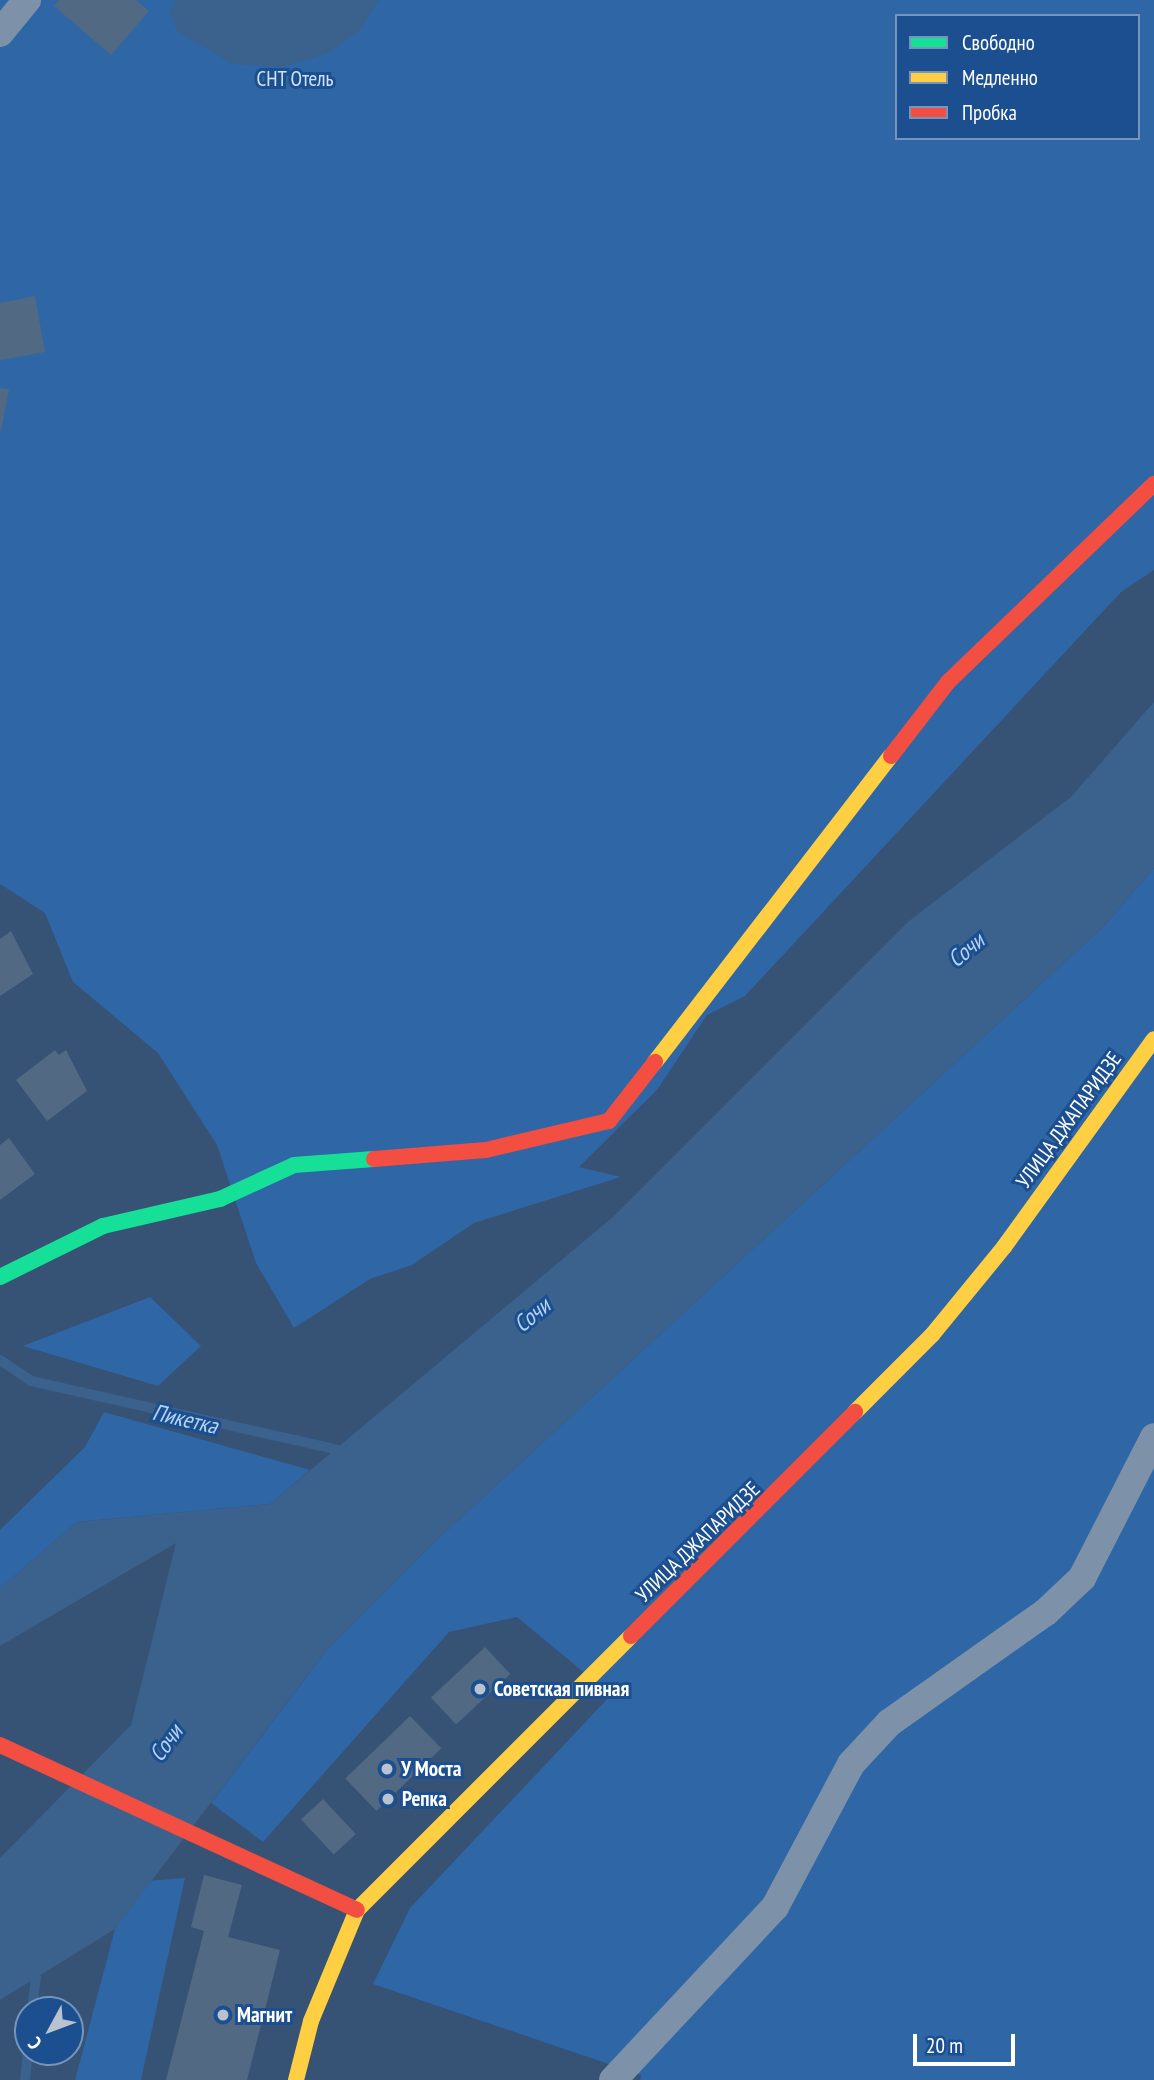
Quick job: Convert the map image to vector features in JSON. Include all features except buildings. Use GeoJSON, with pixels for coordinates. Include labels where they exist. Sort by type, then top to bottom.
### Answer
{"type":"FeatureCollection","features":[{"type":"Feature","properties":{"kind":"street"},"geometry":{"type":"LineString","coordinates":[[0,33],[27,0]]}},
{"type":"Feature","properties":{"kind":"street"},"geometry":{"type":"LineString","coordinates":[[2,1273],[103,1226],[220,1199],[294,1165],[486,1150],[609,1121],[948,682],[1154,484]]}},
{"type":"Feature","properties":{"kind":"street","name":"УЛИЦА ДЖАПАРИДЗЕ"},"geometry":{"type":"LineString","coordinates":[[296,2080],[311,2021],[357,1910],[932,1335],[1004,1247],[1154,1039]]}},
{"type":"Feature","properties":{"kind":"street"},"geometry":{"type":"LineString","coordinates":[[613,2080],[775,1908],[852,1764],[888,1723],[1046,1612],[1082,1578],[1154,1437]]}},
{"type":"Feature","properties":{"kind":"street"},"geometry":{"type":"LineString","coordinates":[[0,1745],[197,1839],[357,1910]]}},
{"type":"Feature","properties":{"kind":"green space","name":"СНТ Отель"},"geometry":{"type":"Polygon","coordinates":[[[0,0],[1154,0],[1154,570],[1121,592],[745,996],[707,1015],[657,1090],[579,1167],[621,1177],[474,1223],[412,1265],[370,1279],[294,1328],[256,1263],[217,1145],[158,1053],[73,982],[45,913],[0,884],[0,0]]]}},
{"type":"Feature","properties":{"kind":"green space"},"geometry":{"type":"Polygon","coordinates":[[[1154,868],[1154,2080],[640,2080],[641,2075],[373,1984],[410,1908],[611,1695],[517,1617],[449,1632],[263,1842],[211,1803],[326,1651],[428,1548],[1104,926],[1154,868]]]}},
{"type":"Feature","properties":{"kind":"green space"},"geometry":{"type":"Polygon","coordinates":[[[150,1297],[201,1346],[158,1386],[23,1346],[150,1297]]]}},
{"type":"Feature","properties":{"kind":"green space"},"geometry":{"type":"Polygon","coordinates":[[[104,1412],[310,1470],[270,1504],[77,1522],[0,1588],[0,1530],[85,1447],[104,1412]]]}},
{"type":"Feature","properties":{"kind":"green space"},"geometry":{"type":"Polygon","coordinates":[[[185,1878],[141,2080],[75,2080],[79,2066],[84,2066],[84,2046],[115,1929],[146,1881],[185,1878]]]}},
{"type":"Feature","properties":{"kind":"water"},"geometry":{"type":"Polygon","coordinates":[[[175,0],[379,0],[359,31],[328,53],[283,67],[232,64],[177,31],[170,12],[175,0]]]}},
{"type":"Feature","properties":{"kind":"water","name":"Сочи"},"geometry":{"type":"Polygon","coordinates":[[[1154,702],[1154,868],[1104,926],[428,1548],[326,1651],[115,1929],[0,2000],[0,1858],[131,1725],[176,1543],[0,1646],[0,1588],[77,1522],[270,1504],[614,1216],[909,921],[1071,797],[1154,702]]]}},
{"type":"Feature","properties":{"kind":"waterway","name":"Пикетка"},"geometry":{"type":"LineString","coordinates":[[0,1360],[31,1381],[343,1451]]}},
{"type":"Feature","properties":{"kind":"waterway"},"geometry":{"type":"LineString","coordinates":[[34,1996],[36,1977]]}},
{"type":"Feature","properties":{"kind":"waterway"},"geometry":{"type":"LineString","coordinates":[[25,2080],[26,2066]]}},
{"type":"Feature","properties":{"kind":"traffic: fast"},"geometry":{"type":"LineString","coordinates":[[0,1277],[103,1226],[220,1199],[294,1165],[374,1159]]}},
{"type":"Feature","properties":{"kind":"traffic: slow"},"geometry":{"type":"LineString","coordinates":[[655,1062],[891,756]]}},
{"type":"Feature","properties":{"kind":"traffic: slow"},"geometry":{"type":"LineString","coordinates":[[855,1412],[932,1335],[1004,1247],[1154,1039]]}},
{"type":"Feature","properties":{"kind":"traffic: slow"},"geometry":{"type":"LineString","coordinates":[[296,2080],[311,2021],[357,1910],[631,1636]]}},
{"type":"Feature","properties":{"kind":"traffic: jam"},"geometry":{"type":"LineString","coordinates":[[891,756],[948,682],[1154,484]]}},
{"type":"Feature","properties":{"kind":"traffic: jam"},"geometry":{"type":"LineString","coordinates":[[374,1159],[486,1150],[609,1121],[655,1062]]}},
{"type":"Feature","properties":{"kind":"traffic: jam"},"geometry":{"type":"LineString","coordinates":[[631,1636],[855,1412]]}},
{"type":"Feature","properties":{"kind":"traffic: jam"},"geometry":{"type":"LineString","coordinates":[[0,1745],[357,1910]]}},
{"type":"Feature","properties":{"kind":"place","name":"Советская пивная"},"geometry":{"type":"Point","coordinates":[480,1689]}},
{"type":"Feature","properties":{"kind":"place","name":"У Моста"},"geometry":{"type":"Point","coordinates":[387,1769]}},
{"type":"Feature","properties":{"kind":"place","name":"Репка"},"geometry":{"type":"Point","coordinates":[388,1799]}},
{"type":"Feature","properties":{"kind":"place","name":"Магнит"},"geometry":{"type":"Point","coordinates":[223,2015]}}]}
